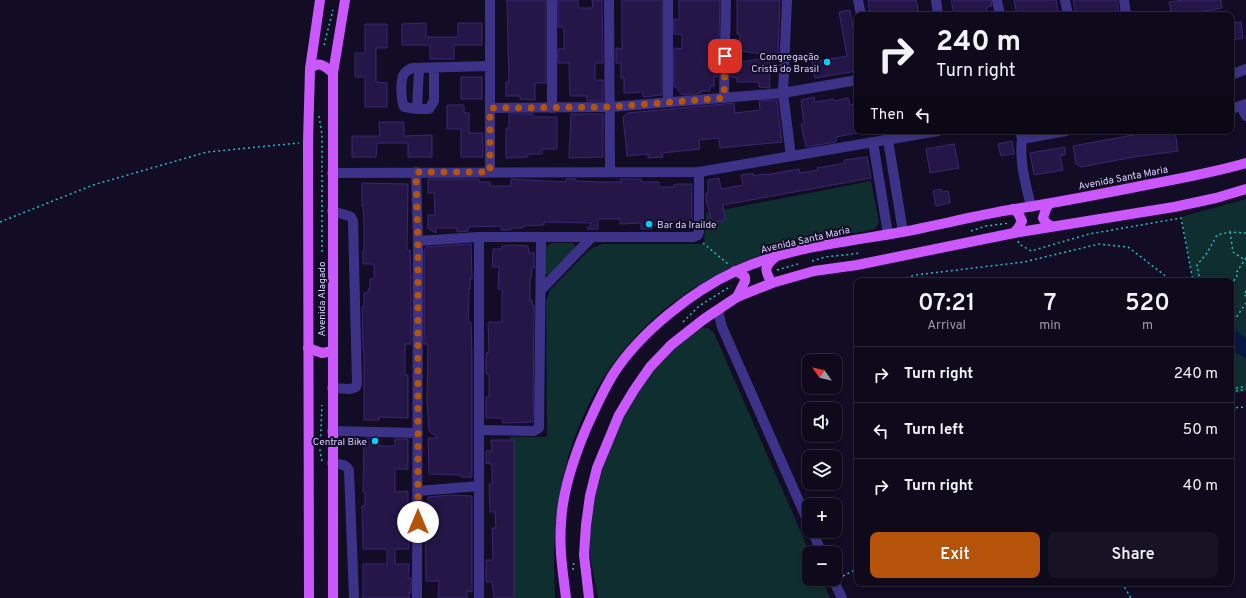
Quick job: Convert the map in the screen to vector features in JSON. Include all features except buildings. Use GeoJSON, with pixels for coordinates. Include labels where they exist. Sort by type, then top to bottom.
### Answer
{"type":"FeatureCollection","features":[{"type":"Feature","properties":{"kind":"main road","name":"Avenida Alagado"},"geometry":{"type":"LineString","coordinates":[[309,598],[308,142],[310,69],[320,0]]}},
{"type":"Feature","properties":{"kind":"main road","name":"Avenida Alagado"},"geometry":{"type":"LineString","coordinates":[[333,598],[333,73],[345,0]]}},
{"type":"Feature","properties":{"kind":"main road"},"geometry":{"type":"LineString","coordinates":[[310,69],[319,64],[326,67],[333,73]]}},
{"type":"Feature","properties":{"kind":"main road","name":"Avenida Santa Maria"},"geometry":{"type":"LineString","coordinates":[[566,598],[560,554],[561,522],[574,458],[598,400],[614,373],[632,349],[654,327],[690,297],[735,271],[777,255],[1214,172],[1246,162]]}},
{"type":"Feature","properties":{"kind":"main road"},"geometry":{"type":"LineString","coordinates":[[589,598],[584,555],[590,496],[597,468],[607,440],[619,415],[650,367],[671,345],[695,325],[737,297],[772,283],[814,271],[1014,232],[1170,208],[1246,190]]}},
{"type":"Feature","properties":{"kind":"main road"},"geometry":{"type":"LineString","coordinates":[[1049,204],[1043,218],[1050,226]]}},
{"type":"Feature","properties":{"kind":"main road"},"geometry":{"type":"LineString","coordinates":[[1013,209],[1018,213],[1022,221],[1014,232]]}},
{"type":"Feature","properties":{"kind":"main road"},"geometry":{"type":"LineString","coordinates":[[772,283],[765,273],[767,265],[777,255]]}},
{"type":"Feature","properties":{"kind":"main road"},"geometry":{"type":"LineString","coordinates":[[735,271],[745,277],[745,281],[737,297]]}},
{"type":"Feature","properties":{"kind":"main road"},"geometry":{"type":"LineString","coordinates":[[308,348],[322,353],[333,352]]}},
{"type":"Feature","properties":{"kind":"street"},"geometry":{"type":"LineString","coordinates":[[490,0],[490,172]]}},
{"type":"Feature","properties":{"kind":"street"},"geometry":{"type":"LineString","coordinates":[[552,0],[552,108]]}},
{"type":"Feature","properties":{"kind":"street"},"geometry":{"type":"LineString","coordinates":[[609,0],[610,172]]}},
{"type":"Feature","properties":{"kind":"street"},"geometry":{"type":"LineString","coordinates":[[668,0],[668,102]]}},
{"type":"Feature","properties":{"kind":"street"},"geometry":{"type":"LineString","coordinates":[[724,98],[726,0]]}},
{"type":"Feature","properties":{"kind":"street"},"geometry":{"type":"LineString","coordinates":[[787,0],[783,93],[791,156]]}},
{"type":"Feature","properties":{"kind":"street"},"geometry":{"type":"LineString","coordinates":[[858,0],[860,12]]}},
{"type":"Feature","properties":{"kind":"street"},"geometry":{"type":"LineString","coordinates":[[936,0],[938,12]]}},
{"type":"Feature","properties":{"kind":"street"},"geometry":{"type":"LineString","coordinates":[[997,0],[999,12]]}},
{"type":"Feature","properties":{"kind":"street"},"geometry":{"type":"LineString","coordinates":[[1065,0],[1067,12]]}},
{"type":"Feature","properties":{"kind":"street"},"geometry":{"type":"LineString","coordinates":[[1124,0],[1126,12]]}},
{"type":"Feature","properties":{"kind":"street"},"geometry":{"type":"LineString","coordinates":[[434,68],[434,100],[429,109],[404,107],[402,102],[402,76],[412,68],[490,66]]}},
{"type":"Feature","properties":{"kind":"street"},"geometry":{"type":"LineString","coordinates":[[417,109],[419,68]]}},
{"type":"Feature","properties":{"kind":"street"},"geometry":{"type":"LineString","coordinates":[[1234,74],[1246,69]]}},
{"type":"Feature","properties":{"kind":"street"},"geometry":{"type":"LineString","coordinates":[[490,108],[610,107],[783,93],[854,81]]}},
{"type":"Feature","properties":{"kind":"street"},"geometry":{"type":"LineString","coordinates":[[1234,108],[1244,105],[1246,116]]}},
{"type":"Feature","properties":{"kind":"street"},"geometry":{"type":"LineString","coordinates":[[332,174],[416,172],[699,172],[921,134]]}},
{"type":"Feature","properties":{"kind":"street"},"geometry":{"type":"LineString","coordinates":[[1031,207],[1020,152],[1021,135],[1032,134]]}},
{"type":"Feature","properties":{"kind":"street"},"geometry":{"type":"LineString","coordinates":[[888,140],[903,232]]}},
{"type":"Feature","properties":{"kind":"street"},"geometry":{"type":"LineString","coordinates":[[873,142],[888,234]]}},
{"type":"Feature","properties":{"kind":"street"},"geometry":{"type":"LineString","coordinates":[[416,172],[418,241],[418,598]]}},
{"type":"Feature","properties":{"kind":"street"},"geometry":{"type":"LineString","coordinates":[[418,241],[479,237],[696,237],[699,232],[699,172]]}},
{"type":"Feature","properties":{"kind":"street"},"geometry":{"type":"LineString","coordinates":[[332,211],[352,217],[353,221],[357,384],[353,389],[332,388]]}},
{"type":"Feature","properties":{"kind":"street"},"geometry":{"type":"LineString","coordinates":[[479,237],[479,598]]}},
{"type":"Feature","properties":{"kind":"street"},"geometry":{"type":"LineString","coordinates":[[479,430],[534,431],[539,428],[541,237]]}},
{"type":"Feature","properties":{"kind":"street"},"geometry":{"type":"LineString","coordinates":[[541,290],[592,237]]}},
{"type":"Feature","properties":{"kind":"street"},"geometry":{"type":"LineString","coordinates":[[718,310],[722,327],[802,508]]}},
{"type":"Feature","properties":{"kind":"street"},"geometry":{"type":"LineString","coordinates":[[332,431],[418,433]]}},
{"type":"Feature","properties":{"kind":"street"},"geometry":{"type":"LineString","coordinates":[[332,463],[349,468],[354,598]]}},
{"type":"Feature","properties":{"kind":"street"},"geometry":{"type":"LineString","coordinates":[[418,492],[479,486]]}},
{"type":"Feature","properties":{"kind":"street"},"geometry":{"type":"LineString","coordinates":[[837,586],[842,598]]}},
{"type":"Feature","properties":{"kind":"path"},"geometry":{"type":"LineString","coordinates":[[0,222],[93,185],[207,152],[308,142]]}},
{"type":"Feature","properties":{"kind":"path"},"geometry":{"type":"LineString","coordinates":[[1014,232],[1020,244],[1031,251],[1089,234],[1181,218],[1192,278]]}},
{"type":"Feature","properties":{"kind":"path"},"geometry":{"type":"LineString","coordinates":[[970,231],[986,226],[1022,221]]}},
{"type":"Feature","properties":{"kind":"path"},"geometry":{"type":"LineString","coordinates":[[1230,232],[1233,252],[1245,259],[1236,273],[1237,276],[1234,280]]}},
{"type":"Feature","properties":{"kind":"path"},"geometry":{"type":"LineString","coordinates":[[1199,278],[1197,264],[1207,253],[1217,236],[1230,232],[1246,233]]}},
{"type":"Feature","properties":{"kind":"path"},"geometry":{"type":"LineString","coordinates":[[696,237],[735,271]]}},
{"type":"Feature","properties":{"kind":"path"},"geometry":{"type":"LineString","coordinates":[[906,278],[915,275],[1024,262],[1099,244],[1128,247],[1168,278]]}},
{"type":"Feature","properties":{"kind":"path"},"geometry":{"type":"LineString","coordinates":[[810,261],[825,257],[863,253]]}},
{"type":"Feature","properties":{"kind":"path"},"geometry":{"type":"LineString","coordinates":[[765,273],[802,263]]}},
{"type":"Feature","properties":{"kind":"path"},"geometry":{"type":"LineString","coordinates":[[678,327],[699,306],[745,277]]}},
{"type":"Feature","properties":{"kind":"path"},"geometry":{"type":"LineString","coordinates":[[1246,291],[1244,294],[1246,296]]}},
{"type":"Feature","properties":{"kind":"path"},"geometry":{"type":"LineString","coordinates":[[1234,321],[1246,303]]}},
{"type":"Feature","properties":{"kind":"path"},"geometry":{"type":"LineString","coordinates":[[1234,387],[1237,388],[1246,386]]}},
{"type":"Feature","properties":{"kind":"path"},"geometry":{"type":"LineString","coordinates":[[1234,391],[1246,389]]}},
{"type":"Feature","properties":{"kind":"path"},"geometry":{"type":"LineString","coordinates":[[1234,408],[1246,407]]}},
{"type":"Feature","properties":{"kind":"path"},"geometry":{"type":"LineString","coordinates":[[573,570],[574,556]]}},
{"type":"Feature","properties":{"kind":"path"},"geometry":{"type":"LineString","coordinates":[[842,576],[854,570]]}},
{"type":"Feature","properties":{"kind":"path"},"geometry":{"type":"LineString","coordinates":[[1124,586],[1131,598]]}},
{"type":"Feature","properties":{"kind":"green space"},"geometry":{"type":"Polygon","coordinates":[[[871,181],[879,222],[876,228],[782,248],[730,268],[694,288],[663,311],[635,337],[611,367],[591,400],[575,437],[563,478],[556,523],[554,553],[555,598],[511,598],[510,437],[547,437],[546,301],[550,290],[586,253],[594,247],[603,244],[704,244],[706,213],[871,181]]]}},
{"type":"Feature","properties":{"kind":"green space"},"geometry":{"type":"Polygon","coordinates":[[[1246,199],[1246,391],[1234,393],[1234,278],[1192,278],[1181,217],[1246,199]]]}},
{"type":"Feature","properties":{"kind":"green space"},"geometry":{"type":"Polygon","coordinates":[[[552,243],[573,243],[576,247],[550,274],[547,275],[545,274],[545,247],[552,243]]]}},
{"type":"Feature","properties":{"kind":"green space"},"geometry":{"type":"Polygon","coordinates":[[[701,328],[708,328],[714,333],[802,535],[802,538],[803,538],[807,546],[802,546],[802,586],[825,586],[830,598],[598,598],[590,556],[590,526],[600,470],[623,416],[653,370],[674,348],[701,328]]]}},
{"type":"Feature","properties":{"kind":"water"},"geometry":{"type":"Polygon","coordinates":[[[1236,331],[1246,338],[1246,359],[1234,351],[1234,334],[1236,331]]]}},
{"type":"Feature","properties":{"kind":"place","name":"Congregação Cristã do Brasil"},"geometry":{"type":"Point","coordinates":[827,62]}},
{"type":"Feature","properties":{"kind":"place","name":"Bar da Irailde"},"geometry":{"type":"Point","coordinates":[649,224]}},
{"type":"Feature","properties":{"kind":"place","name":"Central Bike"},"geometry":{"type":"Point","coordinates":[375,441]}},
{"type":"Feature","properties":{"kind":"route"},"geometry":{"type":"LineString","coordinates":[[418,522],[418,241],[416,172],[490,172],[490,108],[610,107],[724,98],[725,56]]}}]}
